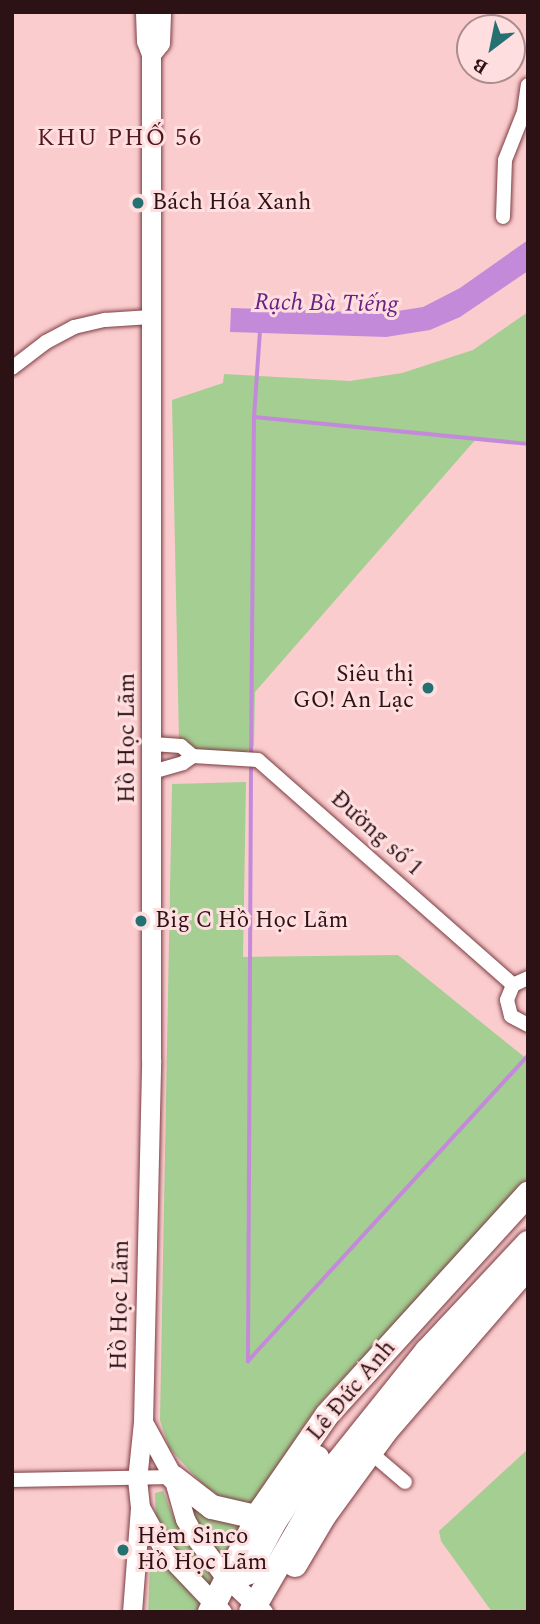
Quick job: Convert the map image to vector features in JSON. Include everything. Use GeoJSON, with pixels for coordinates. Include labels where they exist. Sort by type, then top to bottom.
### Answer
{"type":"FeatureCollection","features":[{"type":"Feature","properties":{"kind":"highway","name":"Lê Đức Anh"},"geometry":{"type":"LineString","coordinates":[[238,1605],[266,1520],[327,1415],[528,1194]]}},
{"type":"Feature","properties":{"kind":"highway","name":"Lê Đức Anh"},"geometry":{"type":"LineString","coordinates":[[266,1520],[312,1465],[373,1382],[528,1214]]}},
{"type":"Feature","properties":{"kind":"highway","name":"Lê Đức Anh"},"geometry":{"type":"LineString","coordinates":[[238,1605],[354,1440],[427,1351],[528,1243]]}},
{"type":"Feature","properties":{"kind":"highway"},"geometry":{"type":"LineString","coordinates":[[238,1605],[324,1516],[370,1452],[528,1267]]}},
{"type":"Feature","properties":{"kind":"highway"},"geometry":{"type":"LineString","coordinates":[[173,1477],[212,1507],[266,1520]]}},
{"type":"Feature","properties":{"kind":"main road","name":"Hồ Học Lãm"},"geometry":{"type":"LineString","coordinates":[[132,1612],[140,1507],[137,1480],[144,1422],[153,744],[151,54],[146,41],[145,12]]}},
{"type":"Feature","properties":{"kind":"main road","name":"Hồ Học Lãm"},"geometry":{"type":"LineString","coordinates":[[151,54],[160,43],[160,12]]}},
{"type":"Feature","properties":{"kind":"main road","name":"Hồ Học Lãm"},"geometry":{"type":"LineString","coordinates":[[144,1422],[173,1477],[185,1519],[238,1605]]}},
{"type":"Feature","properties":{"kind":"main road","name":"Hồ Học Lãm"},"geometry":{"type":"LineString","coordinates":[[140,1507],[165,1552],[238,1605]]}},
{"type":"Feature","properties":{"kind":"street"},"geometry":{"type":"LineString","coordinates":[[503,216],[505,159],[524,112],[528,85]]}},
{"type":"Feature","properties":{"kind":"street"},"geometry":{"type":"LineString","coordinates":[[12,358],[51,330],[71,320],[93,314],[151,313]]}},
{"type":"Feature","properties":{"kind":"street"},"geometry":{"type":"LineString","coordinates":[[12,368],[46,342],[74,327],[151,313]]}},
{"type":"Feature","properties":{"kind":"street","name":"Đường số 1"},"geometry":{"type":"LineString","coordinates":[[153,744],[181,746],[192,756],[258,760],[513,985]]}},
{"type":"Feature","properties":{"kind":"street","name":"Đường số 1"},"geometry":{"type":"LineString","coordinates":[[152,772],[183,763],[192,756]]}},
{"type":"Feature","properties":{"kind":"street"},"geometry":{"type":"LineString","coordinates":[[528,978],[513,985],[508,992],[508,1009],[517,1022],[528,1025]]}},
{"type":"Feature","properties":{"kind":"street"},"geometry":{"type":"LineString","coordinates":[[370,1452],[405,1482]]}},
{"type":"Feature","properties":{"kind":"street"},"geometry":{"type":"LineString","coordinates":[[12,1480],[137,1480],[173,1477]]}},
{"type":"Feature","properties":{"kind":"green space"},"geometry":{"type":"Polygon","coordinates":[[[528,312],[528,444],[476,439],[255,692],[254,746],[242,755],[192,753],[179,741],[172,400],[223,383],[224,374],[350,381],[402,373],[473,350],[528,312]]]}},
{"type":"Feature","properties":{"kind":"green space"},"geometry":{"type":"Polygon","coordinates":[[[246,782],[243,957],[398,955],[528,1060],[528,1181],[318,1405],[250,1507],[234,1505],[205,1487],[169,1448],[160,1420],[172,784],[246,782]]]}},
{"type":"Feature","properties":{"kind":"green space"},"geometry":{"type":"Polygon","coordinates":[[[528,1449],[528,1612],[492,1612],[441,1541],[439,1531],[528,1449]]]}},
{"type":"Feature","properties":{"kind":"green space"},"geometry":{"type":"Polygon","coordinates":[[[163,1491],[173,1516],[214,1579],[209,1588],[173,1552],[156,1523],[155,1493],[163,1491]]]}},
{"type":"Feature","properties":{"kind":"green space"},"geometry":{"type":"Polygon","coordinates":[[[190,1499],[241,1529],[228,1559],[216,1551],[198,1527],[190,1499]]]}},
{"type":"Feature","properties":{"kind":"green space"},"geometry":{"type":"Polygon","coordinates":[[[151,1545],[205,1610],[204,1612],[148,1612],[151,1545]]]}},
{"type":"Feature","properties":{"kind":"shaded area","name":"Rạch Bà Tiếng"},"geometry":{"type":"Polygon","coordinates":[[[528,240],[528,271],[460,317],[430,330],[386,337],[230,332],[231,308],[385,313],[423,307],[460,288],[528,240]]]}},
{"type":"Feature","properties":{"kind":"waterway"},"geometry":{"type":"LineString","coordinates":[[251,757],[254,417],[260,331]]}},
{"type":"Feature","properties":{"kind":"waterway"},"geometry":{"type":"LineString","coordinates":[[254,417],[528,444]]}},
{"type":"Feature","properties":{"kind":"waterway"},"geometry":{"type":"LineString","coordinates":[[248,1362],[251,765]]}},
{"type":"Feature","properties":{"kind":"waterway"},"geometry":{"type":"LineString","coordinates":[[249,1360],[528,1056]]}},
{"type":"Feature","properties":{"kind":"place","name":"Bách Hóa Xanh"},"geometry":{"type":"Point","coordinates":[138,203]}},
{"type":"Feature","properties":{"kind":"place","name":"Siêu thị GO! An Lạc"},"geometry":{"type":"Point","coordinates":[428,688]}},
{"type":"Feature","properties":{"kind":"place","name":"Big C Hồ Học Lãm"},"geometry":{"type":"Point","coordinates":[141,921]}},
{"type":"Feature","properties":{"kind":"place","name":"Hẻm Sinco Hồ Học Lãm"},"geometry":{"type":"Point","coordinates":[123,1550]}},
{"type":"Feature","properties":{"kind":"district","name":"KHU PHỐ 56"},"geometry":{"type":"Point","coordinates":[120,139]}}]}
